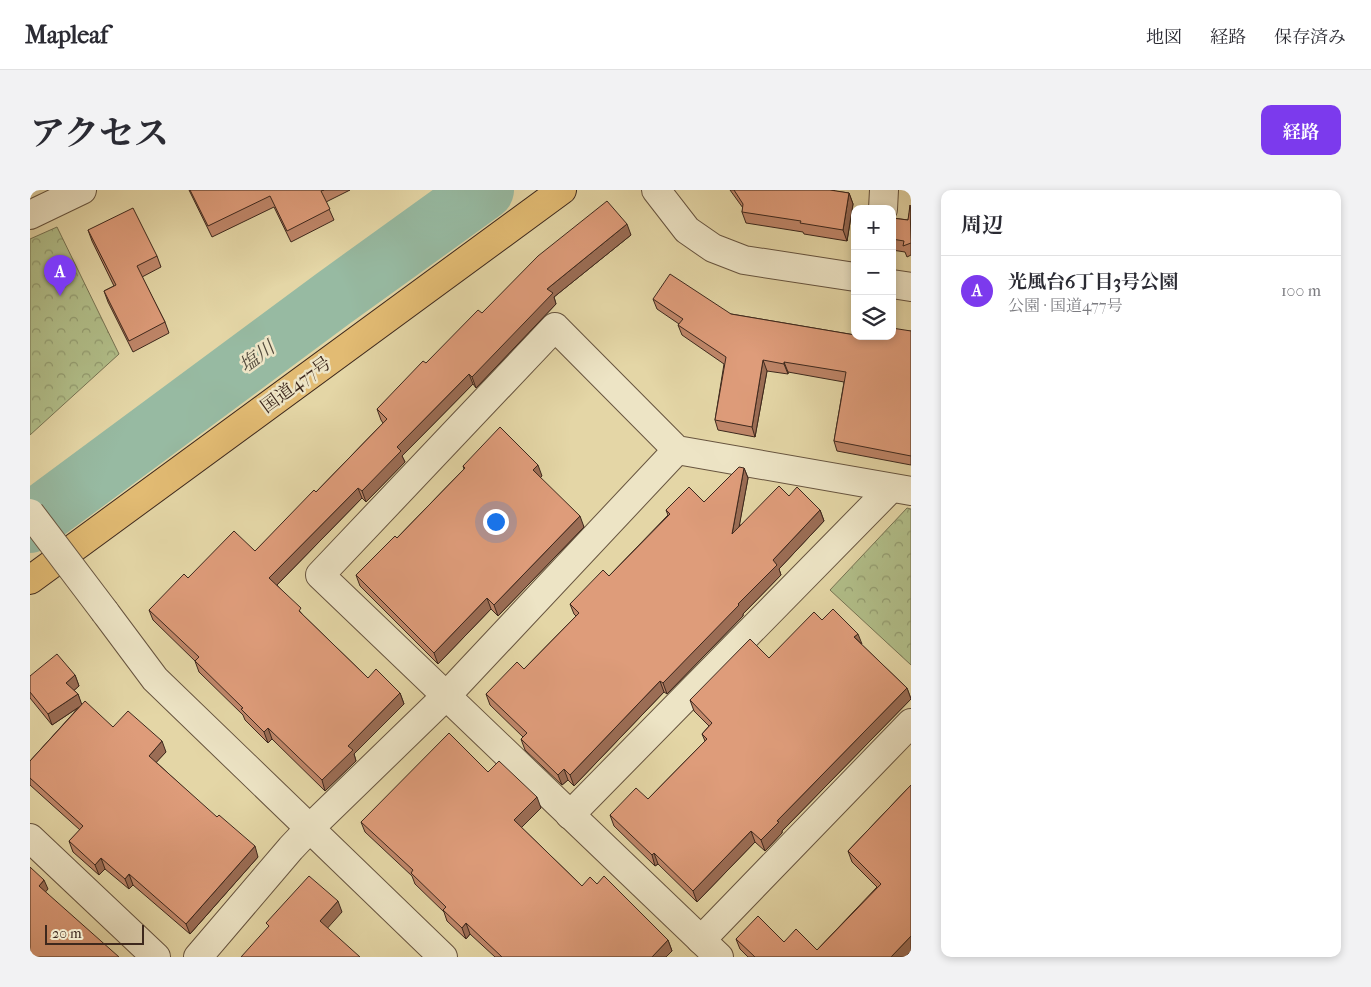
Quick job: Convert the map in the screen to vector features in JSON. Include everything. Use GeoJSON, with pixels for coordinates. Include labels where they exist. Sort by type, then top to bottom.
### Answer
{"type":"FeatureCollection","features":[{"type":"Feature","properties":{"kind":"highway","name":"国道477号"},"geometry":{"type":"LineString","coordinates":[[30,580],[562,190]]}},
{"type":"Feature","properties":{"kind":"street"},"geometry":{"type":"LineString","coordinates":[[30,215],[82,190]]}},
{"type":"Feature","properties":{"kind":"street"},"geometry":{"type":"LineString","coordinates":[[656,190],[687,230],[713,248],[744,260],[851,276]]}},
{"type":"Feature","properties":{"kind":"street"},"geometry":{"type":"LineString","coordinates":[[883,205],[884,190]]}},
{"type":"Feature","properties":{"kind":"street"},"geometry":{"type":"LineString","coordinates":[[896,285],[911,287]]}},
{"type":"Feature","properties":{"kind":"street"},"geometry":{"type":"LineString","coordinates":[[901,490],[677,450],[555,327],[320,575],[710,948],[911,723]]}},
{"type":"Feature","properties":{"kind":"street"},"geometry":{"type":"LineString","coordinates":[[198,957],[291,848],[446,696],[677,450]]}},
{"type":"Feature","properties":{"kind":"street"},"geometry":{"type":"LineString","coordinates":[[570,815],[901,490]]}},
{"type":"Feature","properties":{"kind":"street"},"geometry":{"type":"LineString","coordinates":[[30,513],[155,679],[442,957]]}},
{"type":"Feature","properties":{"kind":"street"},"geometry":{"type":"LineString","coordinates":[[30,838],[156,957]]}},
{"type":"Feature","properties":{"kind":"green space"},"geometry":{"type":"Polygon","coordinates":[[[57,227],[119,354],[30,435],[30,239],[57,227]]]}},
{"type":"Feature","properties":{"kind":"green space"},"geometry":{"type":"Polygon","coordinates":[[[907,508],[911,509],[911,665],[830,590],[907,508]]]}},
{"type":"Feature","properties":{"kind":"building"},"geometry":{"type":"Polygon","coordinates":[[[190,190],[324,190],[321,191],[330,209],[287,231],[270,196],[208,226],[190,190]]]}},
{"type":"Feature","properties":{"kind":"building"},"geometry":{"type":"Polygon","coordinates":[[[734,190],[830,190],[849,193],[843,230],[742,212],[743,204],[734,190]]]}},
{"type":"Feature","properties":{"kind":"building"},"geometry":{"type":"Polygon","coordinates":[[[607,201],[627,224],[547,289],[553,293],[472,377],[469,374],[397,447],[401,451],[362,491],[358,488],[269,578],[301,608],[299,611],[368,678],[376,669],[400,693],[348,746],[353,750],[322,780],[268,728],[264,732],[241,709],[243,708],[195,661],[199,657],[149,610],[184,574],[188,578],[234,531],[255,551],[387,419],[377,409],[423,361],[426,363],[478,310],[482,313],[538,256],[607,201]]]}},
{"type":"Feature","properties":{"kind":"building"},"geometry":{"type":"Polygon","coordinates":[[[910,205],[911,243],[903,246],[904,241],[896,240],[896,218],[908,220],[910,205]]]}},
{"type":"Feature","properties":{"kind":"building"},"geometry":{"type":"Polygon","coordinates":[[[133,208],[157,256],[137,266],[165,322],[129,341],[104,291],[116,285],[88,230],[133,208]]]}},
{"type":"Feature","properties":{"kind":"building"},"geometry":{"type":"Polygon","coordinates":[[[670,274],[731,314],[851,334],[851,340],[896,340],[896,329],[911,331],[911,456],[834,441],[846,372],[763,360],[752,427],[715,420],[726,357],[678,325],[683,319],[653,299],[670,274]]]}},
{"type":"Feature","properties":{"kind":"building"},"geometry":{"type":"Polygon","coordinates":[[[500,427],[538,465],[533,470],[580,516],[494,605],[487,598],[434,653],[356,575],[395,536],[397,538],[465,468],[463,466],[500,427]]]}},
{"type":"Feature","properties":{"kind":"building"},"geometry":{"type":"Polygon","coordinates":[[[739,467],[744,468],[732,534],[779,486],[789,496],[797,487],[820,510],[773,560],[777,565],[663,683],[660,681],[570,775],[564,769],[558,775],[521,739],[527,733],[486,694],[517,662],[524,669],[579,613],[570,604],[603,570],[609,576],[670,514],[666,510],[689,487],[704,502],[739,467]]]}},
{"type":"Feature","properties":{"kind":"building"},"geometry":{"type":"Polygon","coordinates":[[[833,609],[858,634],[854,637],[907,688],[777,821],[779,822],[761,840],[751,831],[693,891],[654,853],[652,855],[610,815],[636,788],[648,799],[707,739],[702,734],[712,723],[690,700],[750,639],[769,658],[814,612],[822,620],[833,609]]]}},
{"type":"Feature","properties":{"kind":"building"},"geometry":{"type":"Polygon","coordinates":[[[57,654],[75,675],[66,683],[78,694],[48,714],[30,692],[30,676],[57,654]]]}},
{"type":"Feature","properties":{"kind":"building"},"geometry":{"type":"Polygon","coordinates":[[[85,701],[113,727],[128,711],[162,741],[149,756],[217,817],[219,815],[255,846],[186,924],[129,874],[125,879],[101,858],[95,865],[69,841],[83,826],[30,778],[30,761],[85,701]]]}},
{"type":"Feature","properties":{"kind":"building"},"geometry":{"type":"Polygon","coordinates":[[[449,733],[488,772],[499,761],[537,797],[514,820],[582,886],[590,877],[597,884],[604,876],[668,940],[652,957],[502,957],[466,923],[462,928],[443,910],[446,907],[411,873],[413,870],[361,822],[449,733]]]}},
{"type":"Feature","properties":{"kind":"building"},"geometry":{"type":"Polygon","coordinates":[[[911,785],[911,936],[891,957],[755,957],[736,939],[758,916],[784,942],[796,929],[817,950],[881,884],[848,851],[911,785]]]}},
{"type":"Feature","properties":{"kind":"building"},"geometry":{"type":"Polygon","coordinates":[[[30,867],[44,880],[39,886],[119,957],[30,957],[30,867]]]}},
{"type":"Feature","properties":{"kind":"building"},"geometry":{"type":"Polygon","coordinates":[[[309,876],[338,901],[320,921],[360,957],[241,957],[269,926],[266,923],[309,876]]]}},
{"type":"Feature","properties":{"kind":"waterway","name":"塩川"},"geometry":{"type":"LineString","coordinates":[[30,523],[334,298],[484,190]]}},
{"type":"Feature","properties":{"kind":"place","name":"光風台6丁目3号公園"},"geometry":{"type":"Point","coordinates":[60,296]}}]}
